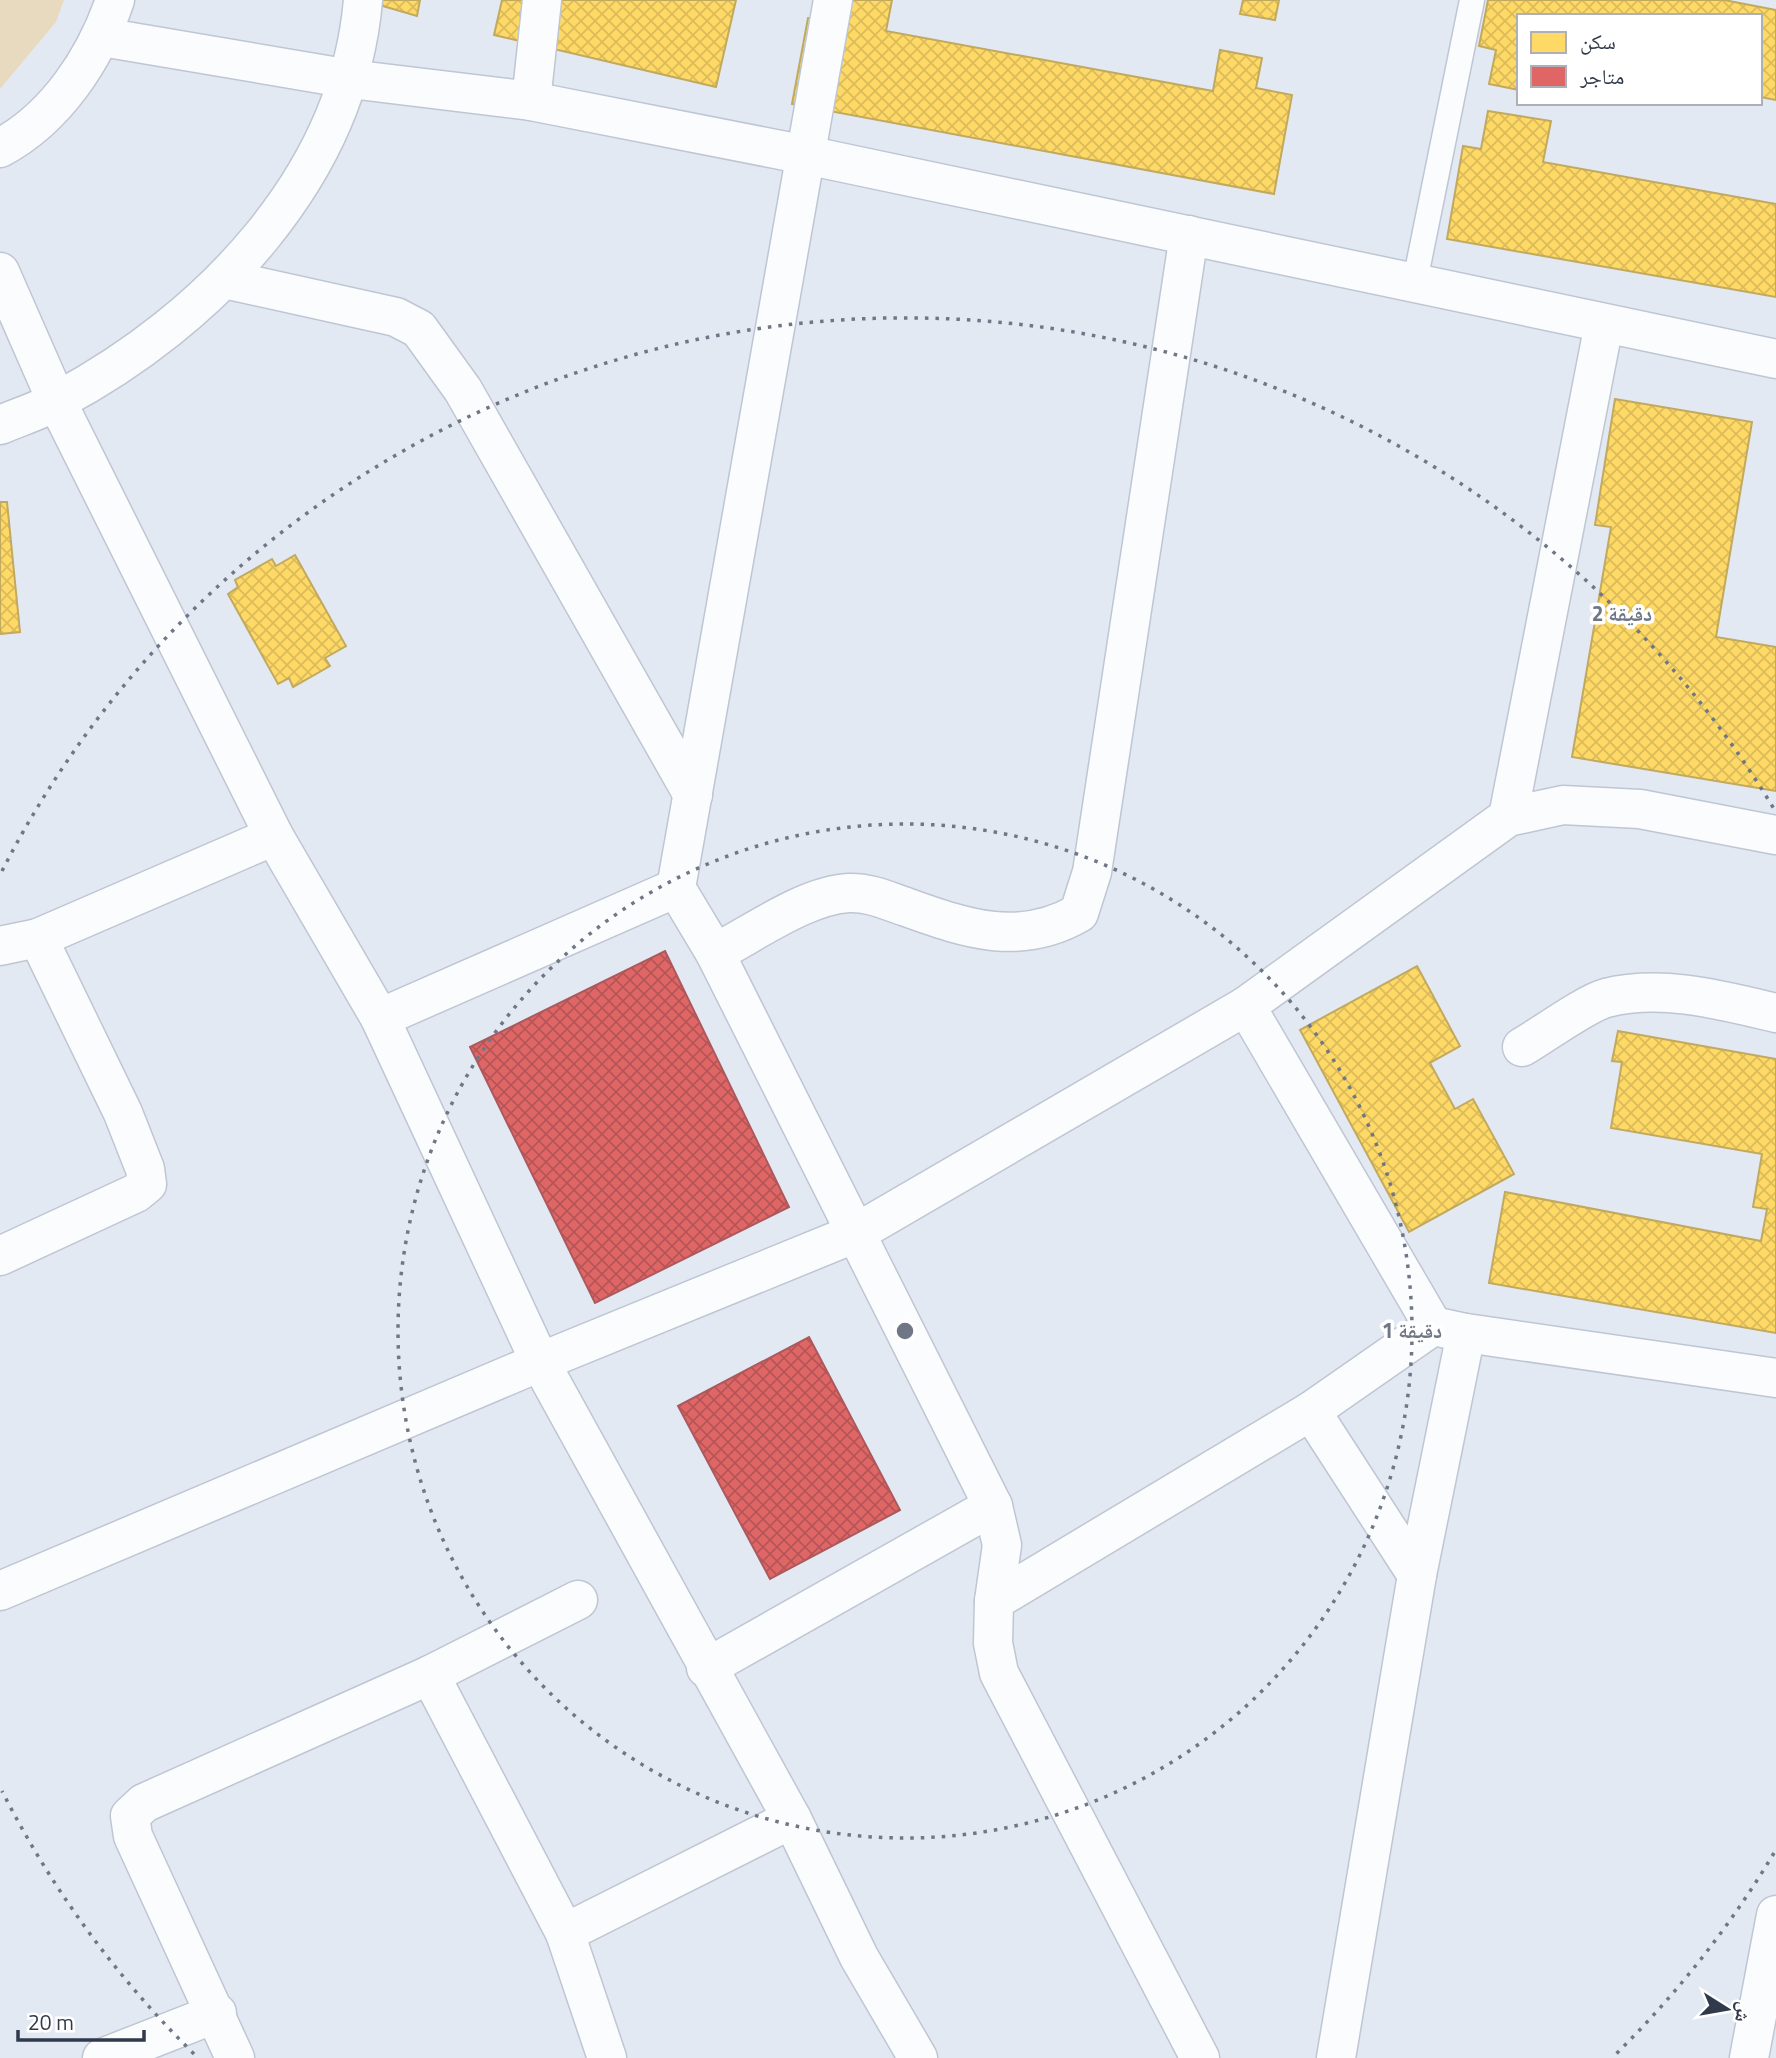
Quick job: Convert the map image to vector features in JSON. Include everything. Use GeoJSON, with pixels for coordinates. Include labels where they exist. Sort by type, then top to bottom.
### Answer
{"type":"FeatureCollection","features":[{"type":"Feature","properties":{"kind":"street"},"geometry":{"type":"LineString","coordinates":[[0,148],[15,140],[65,94],[102,37],[116,0]]}},
{"type":"Feature","properties":{"kind":"street"},"geometry":{"type":"LineString","coordinates":[[0,425],[57,402],[117,366],[224,279],[277,216],[323,146],[350,79],[363,0]]}},
{"type":"Feature","properties":{"kind":"street"},"geometry":{"type":"LineString","coordinates":[[531,101],[542,0]]}},
{"type":"Feature","properties":{"kind":"street"},"geometry":{"type":"LineString","coordinates":[[833,0],[676,888],[715,953],[993,1506],[1002,1545],[994,1601],[993,1643],[999,1673],[1199,2058]]}},
{"type":"Feature","properties":{"kind":"street"},"geometry":{"type":"LineString","coordinates":[[102,37],[350,79],[531,101],[1415,281],[1604,324],[1776,359]]}},
{"type":"Feature","properties":{"kind":"street"},"geometry":{"type":"LineString","coordinates":[[715,953],[824,895],[874,895],[951,923],[1017,934],[1054,928],[1079,913],[1092,872],[1189,235]]}},
{"type":"Feature","properties":{"kind":"street"},"geometry":{"type":"LineString","coordinates":[[0,272],[57,402],[274,836],[380,1018],[540,1362],[706,1668],[792,1819],[859,1957],[919,2058]]}},
{"type":"Feature","properties":{"kind":"street"},"geometry":{"type":"LineString","coordinates":[[224,279],[396,317],[419,329],[463,390],[693,795]]}},
{"type":"Feature","properties":{"kind":"street"},"geometry":{"type":"LineString","coordinates":[[1508,817],[1604,324]]}},
{"type":"Feature","properties":{"kind":"street"},"geometry":{"type":"LineString","coordinates":[[0,1591],[540,1362],[856,1233],[1246,1006],[1508,817],[1563,805],[1640,809],[1776,835]]}},
{"type":"Feature","properties":{"kind":"street"},"geometry":{"type":"LineString","coordinates":[[0,946],[38,937],[274,836]]}},
{"type":"Feature","properties":{"kind":"street"},"geometry":{"type":"LineString","coordinates":[[380,1018],[676,888]]}},
{"type":"Feature","properties":{"kind":"street"},"geometry":{"type":"LineString","coordinates":[[0,1256],[136,1193],[147,1184],[145,1169],[123,1113],[38,937]]}},
{"type":"Feature","properties":{"kind":"street"},"geometry":{"type":"LineString","coordinates":[[1522,1047],[1604,999],[1652,993],[1703,996],[1776,1013]]}},
{"type":"Feature","properties":{"kind":"street"},"geometry":{"type":"LineString","coordinates":[[1246,1006],[1450,1330],[1417,1575],[1336,2058]]}},
{"type":"Feature","properties":{"kind":"street"},"geometry":{"type":"LineString","coordinates":[[994,1601],[1450,1330],[1776,1378]]}},
{"type":"Feature","properties":{"kind":"street"},"geometry":{"type":"LineString","coordinates":[[1311,1411],[1417,1575]]}},
{"type":"Feature","properties":{"kind":"street"},"geometry":{"type":"LineString","coordinates":[[706,1668],[993,1506]]}},
{"type":"Feature","properties":{"kind":"street"},"geometry":{"type":"LineString","coordinates":[[235,2058],[217,2013],[133,1836],[130,1816],[144,1803],[430,1675],[578,1600]]}},
{"type":"Feature","properties":{"kind":"street"},"geometry":{"type":"LineString","coordinates":[[430,1675],[565,1933],[607,2058]]}},
{"type":"Feature","properties":{"kind":"street"},"geometry":{"type":"LineString","coordinates":[[565,1933],[792,1819]]}},
{"type":"Feature","properties":{"kind":"street"},"geometry":{"type":"LineString","coordinates":[[1749,2058],[1776,1915]]}},
{"type":"Feature","properties":{"kind":"street"},"geometry":{"type":"LineString","coordinates":[[102,2058],[217,2013]]}},
{"type":"Feature","properties":{"kind":"lane"},"geometry":{"type":"LineString","coordinates":[[1415,281],[1472,0]]}},
{"type":"Feature","properties":{"kind":"shaded area"},"geometry":{"type":"Polygon","coordinates":[[[0,0],[64,0],[56,22],[0,89],[0,0]]]}},
{"type":"Feature","properties":{"kind":"building: سكن"},"geometry":{"type":"Polygon","coordinates":[[[362,0],[420,0],[417,16],[362,0]]]}},
{"type":"Feature","properties":{"kind":"building: سكن"},"geometry":{"type":"Polygon","coordinates":[[[502,0],[736,0],[716,87],[494,35],[502,0]]]}},
{"type":"Feature","properties":{"kind":"building: سكن"},"geometry":{"type":"Polygon","coordinates":[[[848,0],[892,0],[886,31],[1213,91],[1220,50],[1262,58],[1256,88],[1292,95],[1274,194],[792,104],[808,18],[844,22],[848,0]]]}},
{"type":"Feature","properties":{"kind":"building: سكن"},"geometry":{"type":"Polygon","coordinates":[[[1243,0],[1279,0],[1275,20],[1240,14],[1243,0]]]}},
{"type":"Feature","properties":{"kind":"building: سكن"},"geometry":{"type":"Polygon","coordinates":[[[1488,0],[1724,0],[1776,10],[1776,100],[1762,97],[1762,14],[1517,14],[1517,90],[1489,84],[1496,50],[1479,46],[1488,0]]]}},
{"type":"Feature","properties":{"kind":"building: سكن"},"geometry":{"type":"Polygon","coordinates":[[[1488,111],[1551,121],[1543,162],[1776,204],[1776,297],[1447,239],[1463,146],[1481,149],[1488,111]]]}},
{"type":"Feature","properties":{"kind":"building: سكن"},"geometry":{"type":"Polygon","coordinates":[[[1615,399],[1752,422],[1716,637],[1776,647],[1776,791],[1572,757],[1611,527],[1595,525],[1615,399]]]}},
{"type":"Feature","properties":{"kind":"building: سكن"},"geometry":{"type":"Polygon","coordinates":[[[0,502],[7,502],[20,632],[0,634],[0,502]]]}},
{"type":"Feature","properties":{"kind":"building: سكن"},"geometry":{"type":"Polygon","coordinates":[[[295,555],[346,646],[325,658],[330,666],[293,687],[289,678],[278,684],[228,594],[238,587],[235,580],[272,559],[276,566],[295,555]]]}},
{"type":"Feature","properties":{"kind":"building: سكن"},"geometry":{"type":"Polygon","coordinates":[[[1417,966],[1460,1046],[1430,1063],[1455,1109],[1473,1099],[1514,1174],[1409,1232],[1300,1030],[1417,966]]]}},
{"type":"Feature","properties":{"kind":"building: سكن"},"geometry":{"type":"Polygon","coordinates":[[[1618,1031],[1776,1059],[1776,1333],[1489,1283],[1505,1192],[1761,1241],[1767,1209],[1753,1207],[1762,1154],[1611,1128],[1622,1062],[1612,1061],[1618,1031]]]}},
{"type":"Feature","properties":{"kind":"building: متاجر"},"geometry":{"type":"Polygon","coordinates":[[[665,951],[789,1207],[595,1303],[470,1047],[665,951]]]}},
{"type":"Feature","properties":{"kind":"building: متاجر"},"geometry":{"type":"Polygon","coordinates":[[[809,1337],[900,1510],[770,1579],[678,1406],[809,1337]]]}}]}
